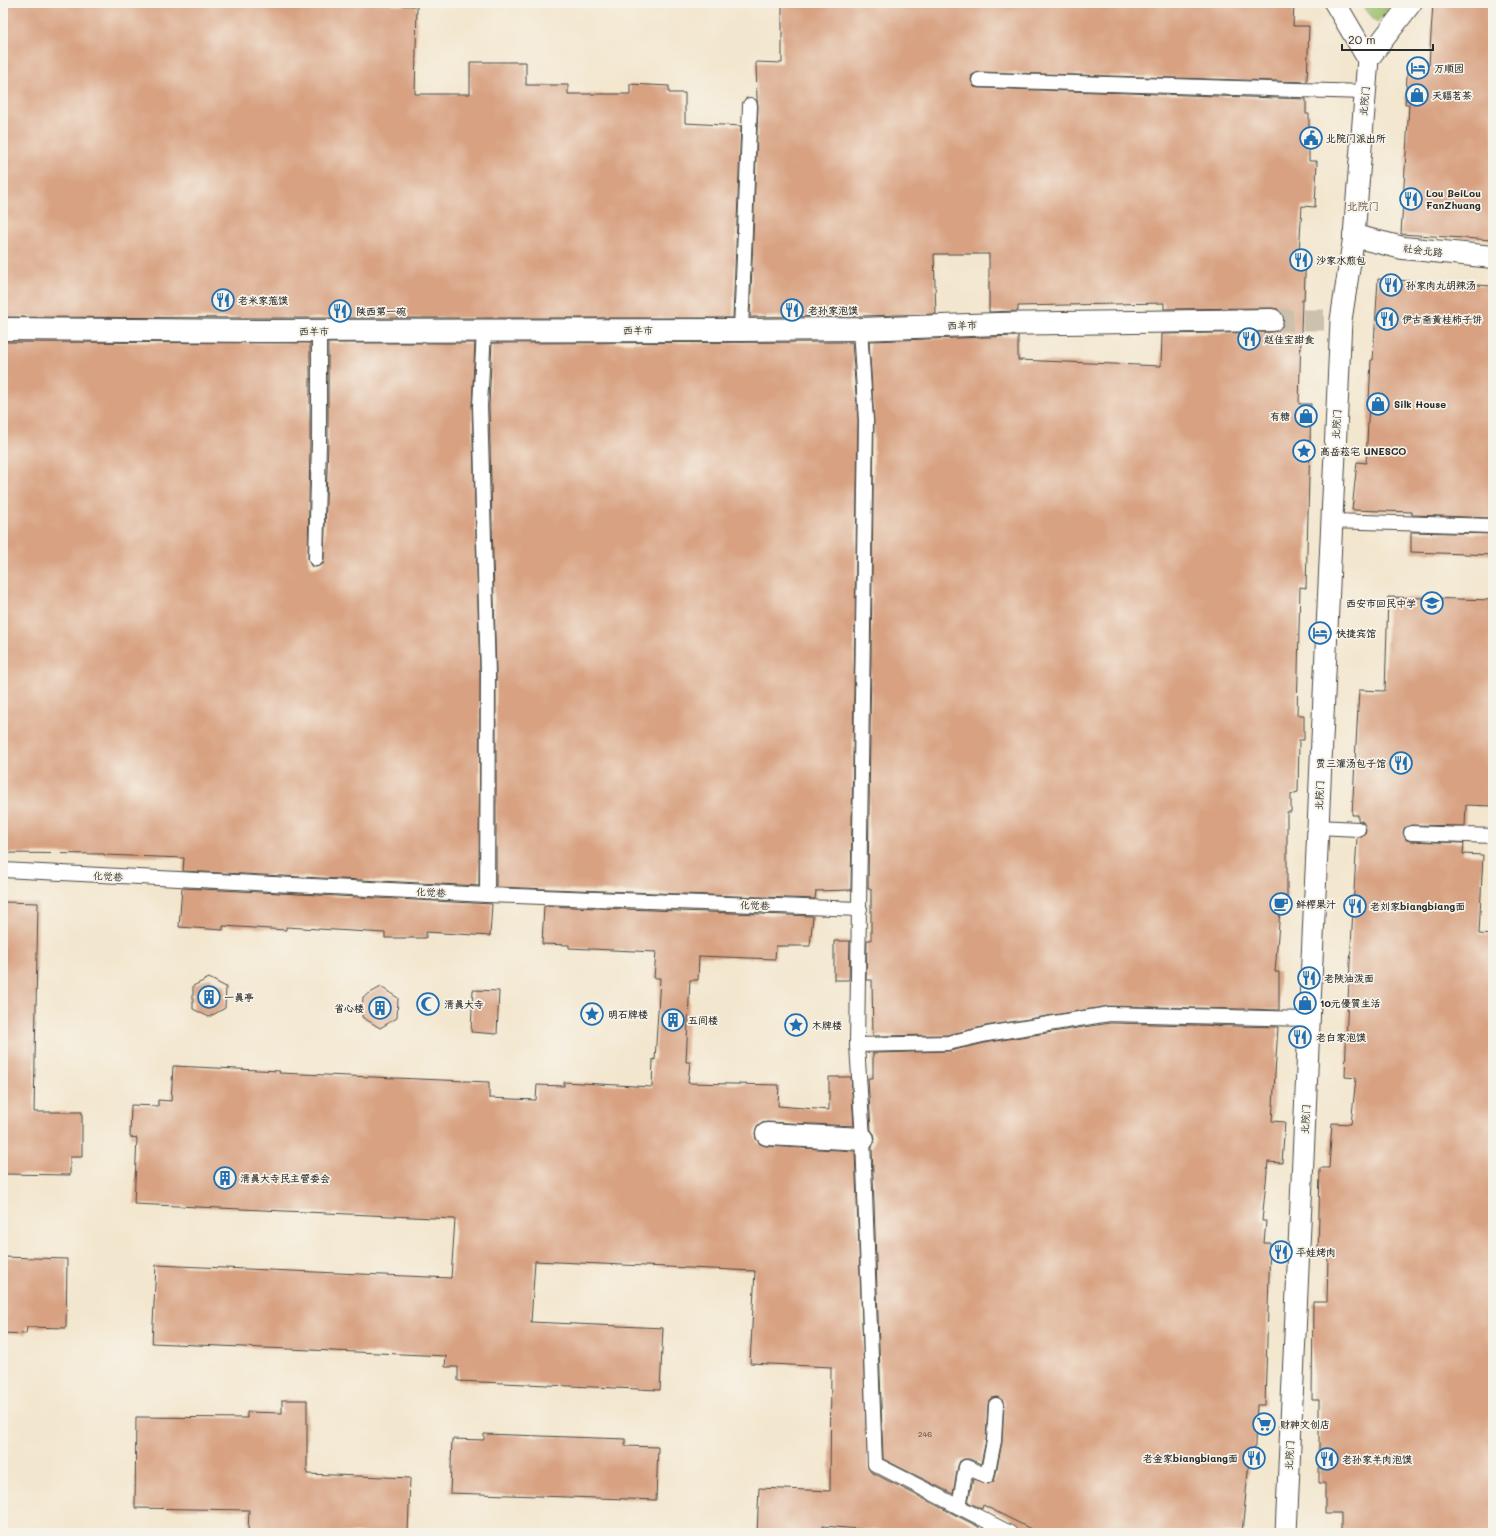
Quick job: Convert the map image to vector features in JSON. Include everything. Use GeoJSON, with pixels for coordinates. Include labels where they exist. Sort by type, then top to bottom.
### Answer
{"type":"FeatureCollection","features":[{"type":"Feature","properties":{"kind":"street"},"geometry":{"type":"LineString","coordinates":[[1335,3],[1368,59],[1411,3]]}},
{"type":"Feature","properties":{"kind":"street","name":"北院门"},"geometry":{"type":"LineString","coordinates":[[1286,1533],[1331,521],[1335,320],[1354,236],[1368,59]]}},
{"type":"Feature","properties":{"kind":"street","name":"社会北路"},"geometry":{"type":"LineString","coordinates":[[1354,236],[1403,248],[1493,257]]}},
{"type":"Feature","properties":{"kind":"street","name":"西羊市"},"geometry":{"type":"LineString","coordinates":[[3,329],[319,331],[860,330],[997,324],[1272,320]]}},
{"type":"Feature","properties":{"kind":"street"},"geometry":{"type":"LineString","coordinates":[[767,1134],[863,1139]]}},
{"type":"Feature","properties":{"kind":"lane"},"geometry":{"type":"LineString","coordinates":[[979,80],[1365,92]]}},
{"type":"Feature","properties":{"kind":"lane"},"geometry":{"type":"LineString","coordinates":[[741,330],[750,105]]}},
{"type":"Feature","properties":{"kind":"lane"},"geometry":{"type":"LineString","coordinates":[[484,330],[480,406],[488,674],[487,895]]}},
{"type":"Feature","properties":{"kind":"lane"},"geometry":{"type":"LineString","coordinates":[[860,330],[866,421],[857,1045],[863,1139],[875,1464],[959,1507],[988,1528],[1010,1533]]}},
{"type":"Feature","properties":{"kind":"lane"},"geometry":{"type":"LineString","coordinates":[[316,559],[319,443],[319,331]]}},
{"type":"Feature","properties":{"kind":"lane"},"geometry":{"type":"LineString","coordinates":[[1331,521],[1493,526]]}},
{"type":"Feature","properties":{"kind":"lane"},"geometry":{"type":"LineString","coordinates":[[1318,827],[1358,829]]}},
{"type":"Feature","properties":{"kind":"lane"},"geometry":{"type":"LineString","coordinates":[[1411,832],[1493,836]]}},
{"type":"Feature","properties":{"kind":"lane","name":"化觉巷"},"geometry":{"type":"LineString","coordinates":[[3,870],[487,895],[860,910]]}},
{"type":"Feature","properties":{"kind":"lane"},"geometry":{"type":"LineString","coordinates":[[857,1045],[948,1043],[987,1034],[1109,1014],[1310,1019]]}},
{"type":"Feature","properties":{"kind":"lane"},"geometry":{"type":"LineString","coordinates":[[959,1507],[966,1467],[987,1476],[994,1441],[996,1405]]}},
{"type":"Feature","properties":{"kind":"green space"},"geometry":{"type":"Polygon","coordinates":[[[1361,3],[1392,3],[1377,23],[1361,3]]]}},
{"type":"Feature","properties":{"kind":"building"},"geometry":{"type":"Polygon","coordinates":[[[3,3],[392,3],[392,5],[417,6],[415,94],[470,94],[470,62],[526,62],[526,85],[568,85],[568,94],[630,94],[630,84],[669,86],[669,93],[685,93],[685,123],[741,126],[733,318],[3,317],[3,3]]]}},
{"type":"Feature","properties":{"kind":"building"},"geometry":{"type":"Polygon","coordinates":[[[782,3],[1294,3],[1293,26],[1309,26],[1307,82],[979,72],[972,75],[971,80],[974,87],[979,88],[1306,99],[1306,114],[1309,114],[1309,161],[1317,161],[1315,207],[1302,206],[1299,252],[1306,252],[1304,300],[1302,300],[1299,404],[1311,404],[1306,588],[1300,587],[1297,715],[1304,715],[1304,740],[1299,740],[1298,792],[1291,794],[1291,812],[1287,812],[1287,911],[1280,911],[1275,972],[1279,972],[1279,1010],[1109,1006],[986,1026],[947,1035],[873,1036],[872,980],[866,980],[867,940],[871,940],[871,889],[868,889],[874,421],[869,341],[1018,336],[1018,360],[1161,366],[1162,334],[1272,332],[1278,331],[1283,326],[1284,319],[1283,314],[1278,309],[1272,308],[1164,309],[1164,303],[1018,306],[1018,311],[989,312],[989,254],[934,254],[936,314],[750,317],[758,105],[756,62],[782,63],[782,3]]]}},
{"type":"Feature","properties":{"kind":"building"},"geometry":{"type":"Polygon","coordinates":[[[1433,3],[1493,3],[1493,240],[1401,234],[1409,104],[1405,104],[1408,63],[1429,65],[1433,3]]]}},
{"type":"Feature","properties":{"kind":"building"},"geometry":{"type":"Polygon","coordinates":[[[1378,279],[1493,286],[1493,518],[1412,515],[1412,512],[1352,510],[1357,462],[1366,463],[1371,360],[1373,360],[1378,279]]]}},
{"type":"Feature","properties":{"kind":"building"},"geometry":{"type":"Polygon","coordinates":[[[3,342],[310,343],[308,559],[311,566],[316,567],[323,564],[324,559],[328,443],[328,343],[475,343],[472,406],[480,674],[479,886],[183,871],[184,858],[104,854],[3,853],[3,342]]]}},
{"type":"Feature","properties":{"kind":"building"},"geometry":{"type":"Polygon","coordinates":[[[852,342],[858,421],[851,890],[816,891],[815,899],[496,887],[496,674],[489,406],[492,343],[852,342]]]}},
{"type":"Feature","properties":{"kind":"building"},"geometry":{"type":"Polygon","coordinates":[[[1411,532],[1493,534],[1493,555],[1411,552],[1411,532]]]}},
{"type":"Feature","properties":{"kind":"building"},"geometry":{"type":"Polygon","coordinates":[[[1388,597],[1493,600],[1493,806],[1466,805],[1465,826],[1411,825],[1404,828],[1403,833],[1406,840],[1410,841],[1464,843],[1463,854],[1483,855],[1479,934],[1493,935],[1493,1533],[1341,1533],[1341,1513],[1325,1513],[1325,1483],[1319,1483],[1319,1400],[1312,1400],[1313,1302],[1327,1302],[1328,1256],[1318,1256],[1320,1168],[1329,1168],[1332,1123],[1351,1124],[1356,1078],[1345,1077],[1347,1018],[1357,837],[1362,837],[1365,834],[1366,829],[1363,822],[1358,820],[1358,815],[1352,815],[1359,690],[1385,691],[1388,597]]]}},
{"type":"Feature","properties":{"kind":"building"},"geometry":{"type":"Polygon","coordinates":[[[182,888],[492,904],[490,936],[426,932],[426,938],[385,938],[385,933],[286,927],[286,930],[223,926],[223,930],[179,927],[182,888]]]}},
{"type":"Feature","properties":{"kind":"building"},"geometry":{"type":"Polygon","coordinates":[[[3,902],[38,903],[34,1112],[82,1112],[82,1157],[70,1157],[70,1175],[3,1174],[3,902]]]}},
{"type":"Feature","properties":{"kind":"building"},"geometry":{"type":"Polygon","coordinates":[[[544,906],[813,916],[810,946],[776,946],[775,959],[699,956],[698,980],[690,980],[686,1062],[690,1062],[688,1083],[779,1085],[778,1106],[829,1110],[829,1077],[851,1077],[854,1126],[767,1122],[762,1123],[757,1127],[755,1133],[756,1139],[760,1144],[766,1146],[855,1151],[868,1468],[871,1472],[979,1527],[977,1533],[905,1533],[823,1526],[822,1533],[757,1533],[759,1488],[830,1491],[831,1367],[750,1363],[755,1271],[535,1261],[531,1322],[663,1328],[660,1390],[458,1381],[458,1367],[445,1367],[446,1356],[152,1343],[156,1265],[451,1278],[455,1219],[134,1204],[137,1138],[130,1137],[131,1105],[158,1106],[158,1100],[171,1101],[173,1066],[280,1071],[279,1073],[489,1082],[489,1098],[536,1100],[537,1085],[564,1086],[564,1082],[652,1087],[660,978],[654,978],[656,952],[569,948],[569,945],[542,944],[544,906]]]}},
{"type":"Feature","properties":{"kind":"building"},"geometry":{"type":"Polygon","coordinates":[[[834,941],[850,941],[849,980],[834,980],[834,941]]]}},
{"type":"Feature","properties":{"kind":"building","name":"一真亭"},"geometry":{"type":"Polygon","coordinates":[[[209,978],[226,987],[225,1008],[209,1017],[193,1009],[193,986],[209,978]]]}},
{"type":"Feature","properties":{"kind":"building","name":"省心楼"},"geometry":{"type":"Polygon","coordinates":[[[381,987],[398,998],[397,1018],[380,1028],[362,1017],[363,997],[381,987]]]}},
{"type":"Feature","properties":{"kind":"building"},"geometry":{"type":"Polygon","coordinates":[[[473,990],[499,991],[497,1034],[471,1032],[473,990]]]}},
{"type":"Feature","properties":{"kind":"building"},"geometry":{"type":"Polygon","coordinates":[[[1110,1023],[1278,1027],[1272,1121],[1285,1122],[1282,1163],[1268,1162],[1262,1221],[1266,1221],[1264,1243],[1270,1243],[1265,1405],[1257,1405],[1254,1462],[1249,1462],[1242,1533],[1039,1533],[983,1505],[982,1509],[968,1502],[973,1479],[988,1484],[993,1482],[995,1478],[1002,1442],[1004,1405],[1003,1401],[997,1397],[992,1398],[988,1404],[986,1440],[981,1464],[969,1459],[960,1461],[953,1494],[883,1459],[872,1147],[875,1139],[871,1130],[868,1078],[873,1078],[873,1053],[950,1051],[989,1042],[1110,1023]]]}},
{"type":"Feature","properties":{"kind":"building"},"geometry":{"type":"Polygon","coordinates":[[[3,1257],[67,1259],[66,1328],[27,1327],[26,1334],[3,1333],[3,1257]]]}},
{"type":"Feature","properties":{"kind":"building"},"geometry":{"type":"Polygon","coordinates":[[[282,1400],[307,1400],[307,1474],[410,1478],[408,1533],[248,1533],[249,1510],[135,1508],[136,1417],[247,1418],[247,1412],[282,1413],[282,1400]]]}},
{"type":"Feature","properties":{"kind":"building"},"geometry":{"type":"Polygon","coordinates":[[[484,1434],[625,1439],[625,1446],[658,1447],[656,1500],[450,1493],[452,1439],[484,1440],[484,1434]]]}},
{"type":"Feature","properties":{"kind":"tunnel"},"geometry":{"type":"LineString","coordinates":[[1272,320],[1328,320]]}},
{"type":"Feature","properties":{"kind":"place","name":"万顺园"},"geometry":{"type":"Point","coordinates":[1418,68]}},
{"type":"Feature","properties":{"kind":"place","name":"天福茗茶"},"geometry":{"type":"Point","coordinates":[1417,95]}},
{"type":"Feature","properties":{"kind":"place","name":"北院门派出所"},"geometry":{"type":"Point","coordinates":[1311,138]}},
{"type":"Feature","properties":{"kind":"place","name":"Lou BeiLou FanZhuang"},"geometry":{"type":"Point","coordinates":[1411,199]}},
{"type":"Feature","properties":{"kind":"place","name":"沙家水煎包"},"geometry":{"type":"Point","coordinates":[1301,260]}},
{"type":"Feature","properties":{"kind":"place","name":"孙家肉丸胡辣汤"},"geometry":{"type":"Point","coordinates":[1391,285]}},
{"type":"Feature","properties":{"kind":"place","name":"老米家萢馍"},"geometry":{"type":"Point","coordinates":[223,300]}},
{"type":"Feature","properties":{"kind":"place","name":"老孙家泡馍"},"geometry":{"type":"Point","coordinates":[792,310]}},
{"type":"Feature","properties":{"kind":"place","name":"陕西第一碗"},"geometry":{"type":"Point","coordinates":[340,311]}},
{"type":"Feature","properties":{"kind":"place","name":"伊古斋黄桂柿子饼"},"geometry":{"type":"Point","coordinates":[1387,319]}},
{"type":"Feature","properties":{"kind":"place","name":"赵佳宝甜食"},"geometry":{"type":"Point","coordinates":[1249,339]}},
{"type":"Feature","properties":{"kind":"place","name":"Silk House"},"geometry":{"type":"Point","coordinates":[1378,404]}},
{"type":"Feature","properties":{"kind":"place","name":"有糖"},"geometry":{"type":"Point","coordinates":[1306,416]}},
{"type":"Feature","properties":{"kind":"place","name":"高岳菘宅 UNESCO"},"geometry":{"type":"Point","coordinates":[1304,451]}},
{"type":"Feature","properties":{"kind":"place","name":"西安市回民中学"},"geometry":{"type":"Point","coordinates":[1432,603]}},
{"type":"Feature","properties":{"kind":"place","name":"快捷宾馆"},"geometry":{"type":"Point","coordinates":[1320,633]}},
{"type":"Feature","properties":{"kind":"place","name":"贾三灌汤包子馆"},"geometry":{"type":"Point","coordinates":[1401,763]}},
{"type":"Feature","properties":{"kind":"place","name":"鲜榨果汁"},"geometry":{"type":"Point","coordinates":[1281,904]}},
{"type":"Feature","properties":{"kind":"place","name":"老刘家biangbiang面"},"geometry":{"type":"Point","coordinates":[1355,906]}},
{"type":"Feature","properties":{"kind":"place","name":"老陜油泼面"},"geometry":{"type":"Point","coordinates":[1309,978]}},
{"type":"Feature","properties":{"kind":"place","name":"一真亭"},"geometry":{"type":"Point","coordinates":[209,997]}},
{"type":"Feature","properties":{"kind":"place","name":"10元優質生活"},"geometry":{"type":"Point","coordinates":[1305,1003]}},
{"type":"Feature","properties":{"kind":"place","name":"清真大寺"},"geometry":{"type":"Point","coordinates":[428,1004]}},
{"type":"Feature","properties":{"kind":"place","name":"省心楼"},"geometry":{"type":"Point","coordinates":[380,1008]}},
{"type":"Feature","properties":{"kind":"place","name":"明石牌楼"},"geometry":{"type":"Point","coordinates":[592,1014]}},
{"type":"Feature","properties":{"kind":"place","name":"五间楼"},"geometry":{"type":"Point","coordinates":[673,1020]}},
{"type":"Feature","properties":{"kind":"place","name":"木牌楼"},"geometry":{"type":"Point","coordinates":[796,1025]}},
{"type":"Feature","properties":{"kind":"place","name":"老白家泡馍"},"geometry":{"type":"Point","coordinates":[1300,1037]}},
{"type":"Feature","properties":{"kind":"place","name":"清真大寺民主管委会"},"geometry":{"type":"Point","coordinates":[225,1178]}},
{"type":"Feature","properties":{"kind":"place","name":"平娃烤肉"},"geometry":{"type":"Point","coordinates":[1281,1252]}},
{"type":"Feature","properties":{"kind":"place","name":"财神文创店"},"geometry":{"type":"Point","coordinates":[1264,1424]}},
{"type":"Feature","properties":{"kind":"place","name":"老金家biangbiang面"},"geometry":{"type":"Point","coordinates":[1254,1458]}},
{"type":"Feature","properties":{"kind":"place","name":"老孙家羊肉泡馍"},"geometry":{"type":"Point","coordinates":[1327,1459]}},
{"type":"Feature","properties":{"kind":"district","name":"北院门"},"geometry":{"type":"Point","coordinates":[1363,205]}}]}
